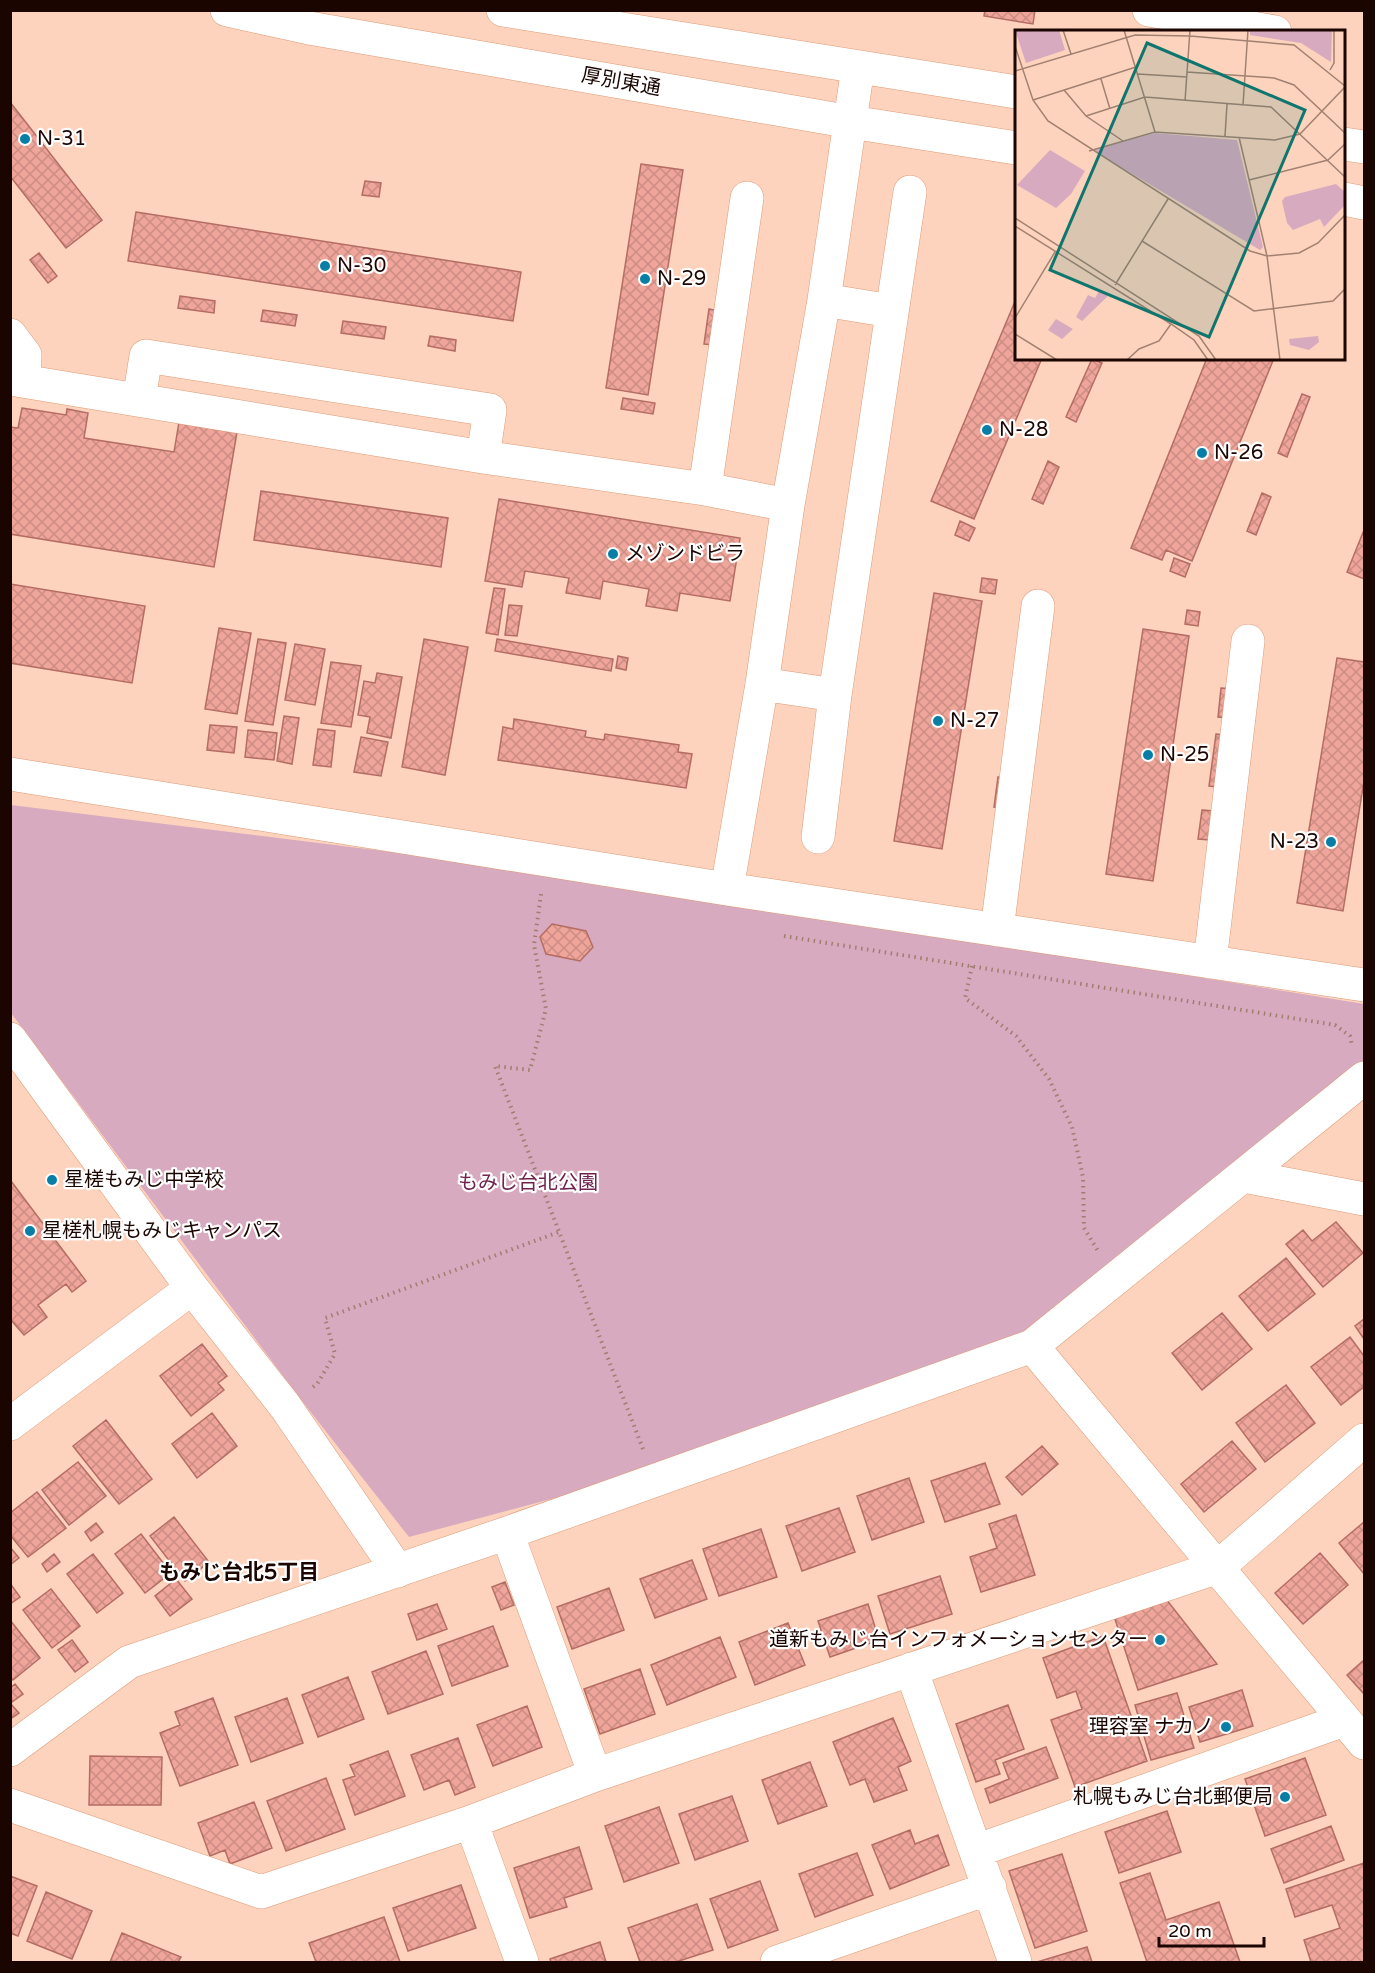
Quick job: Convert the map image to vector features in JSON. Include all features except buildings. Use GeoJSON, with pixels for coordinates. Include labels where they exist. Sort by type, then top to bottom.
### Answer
{"type":"FeatureCollection","features":[{"type":"Feature","properties":{"kind":"street","name":"厚別東通"},"geometry":{"type":"LineString","coordinates":[[227,10],[321,30],[851,122],[1015,148]]}},
{"type":"Feature","properties":{"kind":"street"},"geometry":{"type":"LineString","coordinates":[[503,10],[1015,92]]}},
{"type":"Feature","properties":{"kind":"street"},"geometry":{"type":"LineString","coordinates":[[1149,10],[1264,30]]}},
{"type":"Feature","properties":{"kind":"street"},"geometry":{"type":"LineString","coordinates":[[727,889],[762,684],[788,505],[824,300],[858,67]]}},
{"type":"Feature","properties":{"kind":"street"},"geometry":{"type":"LineString","coordinates":[[1345,144],[1365,147]]}},
{"type":"Feature","properties":{"kind":"street"},"geometry":{"type":"LineString","coordinates":[[818,837],[835,695],[910,192]]}},
{"type":"Feature","properties":{"kind":"street"},"geometry":{"type":"LineString","coordinates":[[705,489],[747,198]]}},
{"type":"Feature","properties":{"kind":"street"},"geometry":{"type":"LineString","coordinates":[[1345,199],[1365,203]]}},
{"type":"Feature","properties":{"kind":"street"},"geometry":{"type":"LineString","coordinates":[[824,300],[891,311]]}},
{"type":"Feature","properties":{"kind":"street"},"geometry":{"type":"LineString","coordinates":[[10,334],[25,355],[17,380],[483,457],[705,489],[788,505]]}},
{"type":"Feature","properties":{"kind":"street"},"geometry":{"type":"LineString","coordinates":[[139,400],[146,356],[490,410],[483,457]]}},
{"type":"Feature","properties":{"kind":"street"},"geometry":{"type":"LineString","coordinates":[[997,930],[1038,606]]}},
{"type":"Feature","properties":{"kind":"street"},"geometry":{"type":"LineString","coordinates":[[1210,962],[1248,641]]}},
{"type":"Feature","properties":{"kind":"street"},"geometry":{"type":"LineString","coordinates":[[762,684],[835,695]]}},
{"type":"Feature","properties":{"kind":"street"},"geometry":{"type":"LineString","coordinates":[[10,774],[727,889],[1365,985]]}},
{"type":"Feature","properties":{"kind":"street"},"geometry":{"type":"LineString","coordinates":[[10,1039],[192,1288],[285,1406],[398,1570]]}},
{"type":"Feature","properties":{"kind":"street"},"geometry":{"type":"LineString","coordinates":[[10,1750],[129,1662],[507,1533],[1032,1346],[1365,1078]]}},
{"type":"Feature","properties":{"kind":"street"},"geometry":{"type":"LineString","coordinates":[[1244,1176],[1365,1199]]}},
{"type":"Feature","properties":{"kind":"street"},"geometry":{"type":"LineString","coordinates":[[10,1424],[192,1288]]}},
{"type":"Feature","properties":{"kind":"street"},"geometry":{"type":"LineString","coordinates":[[976,1851],[1354,1732],[1032,1346]]}},
{"type":"Feature","properties":{"kind":"street"},"geometry":{"type":"LineString","coordinates":[[10,1805],[261,1892],[471,1822],[595,1775],[1218,1567],[1365,1440]]}},
{"type":"Feature","properties":{"kind":"street"},"geometry":{"type":"LineString","coordinates":[[507,1533],[595,1775]]}},
{"type":"Feature","properties":{"kind":"street"},"geometry":{"type":"LineString","coordinates":[[911,1669],[1015,1962]]}},
{"type":"Feature","properties":{"kind":"street"},"geometry":{"type":"LineString","coordinates":[[471,1822],[522,1962]]}},
{"type":"Feature","properties":{"kind":"street"},"geometry":{"type":"LineString","coordinates":[[777,1962],[990,1888]]}},
{"type":"Feature","properties":{"kind":"path"},"geometry":{"type":"LineString","coordinates":[[542,888],[534,945],[546,1009],[530,1070],[495,1066],[644,1450]]}},
{"type":"Feature","properties":{"kind":"path"},"geometry":{"type":"LineString","coordinates":[[541,896],[552,898]]}},
{"type":"Feature","properties":{"kind":"path"},"geometry":{"type":"LineString","coordinates":[[774,934],[1335,1025],[1350,1036],[1352,1047]]}},
{"type":"Feature","properties":{"kind":"path"},"geometry":{"type":"LineString","coordinates":[[972,966],[966,998],[1016,1036],[1049,1080],[1072,1127],[1083,1177],[1084,1228],[1102,1259]]}},
{"type":"Feature","properties":{"kind":"path"},"geometry":{"type":"LineString","coordinates":[[285,1406],[317,1384],[335,1354],[325,1318],[559,1232]]}},
{"type":"Feature","properties":{"kind":"green space","name":"もみじ台北公園"},"geometry":{"type":"Polygon","coordinates":[[[11,805],[544,871],[1364,1004],[1364,1076],[1030,1340],[652,1472],[409,1537],[298,1396],[11,1013],[11,805]]]}},
{"type":"Feature","properties":{"kind":"place","name":"N-31"},"geometry":{"type":"Point","coordinates":[25,139]}},
{"type":"Feature","properties":{"kind":"place","name":"N-30"},"geometry":{"type":"Point","coordinates":[325,266]}},
{"type":"Feature","properties":{"kind":"place","name":"N-29"},"geometry":{"type":"Point","coordinates":[645,279]}},
{"type":"Feature","properties":{"kind":"place","name":"N-28"},"geometry":{"type":"Point","coordinates":[987,430]}},
{"type":"Feature","properties":{"kind":"place","name":"N-26"},"geometry":{"type":"Point","coordinates":[1202,453]}},
{"type":"Feature","properties":{"kind":"place","name":"メゾンドビラ"},"geometry":{"type":"Point","coordinates":[613,554]}},
{"type":"Feature","properties":{"kind":"place","name":"N-27"},"geometry":{"type":"Point","coordinates":[938,721]}},
{"type":"Feature","properties":{"kind":"place","name":"N-25"},"geometry":{"type":"Point","coordinates":[1148,755]}},
{"type":"Feature","properties":{"kind":"place","name":"N-23"},"geometry":{"type":"Point","coordinates":[1331,842]}},
{"type":"Feature","properties":{"kind":"place","name":"星槎もみじ中学校"},"geometry":{"type":"Point","coordinates":[52,1180]}},
{"type":"Feature","properties":{"kind":"place","name":"星槎札幌もみじキャンパス"},"geometry":{"type":"Point","coordinates":[30,1231]}},
{"type":"Feature","properties":{"kind":"place","name":"道新もみじ台インフォメーションセンター"},"geometry":{"type":"Point","coordinates":[1160,1640]}},
{"type":"Feature","properties":{"kind":"place","name":"理容室 ナカノ"},"geometry":{"type":"Point","coordinates":[1226,1727]}},
{"type":"Feature","properties":{"kind":"place","name":"札幌もみじ台北郵便局"},"geometry":{"type":"Point","coordinates":[1285,1797]}},
{"type":"Feature","properties":{"kind":"district","name":"もみじ台北5丁目"},"geometry":{"type":"Point","coordinates":[239,1572]}}]}
